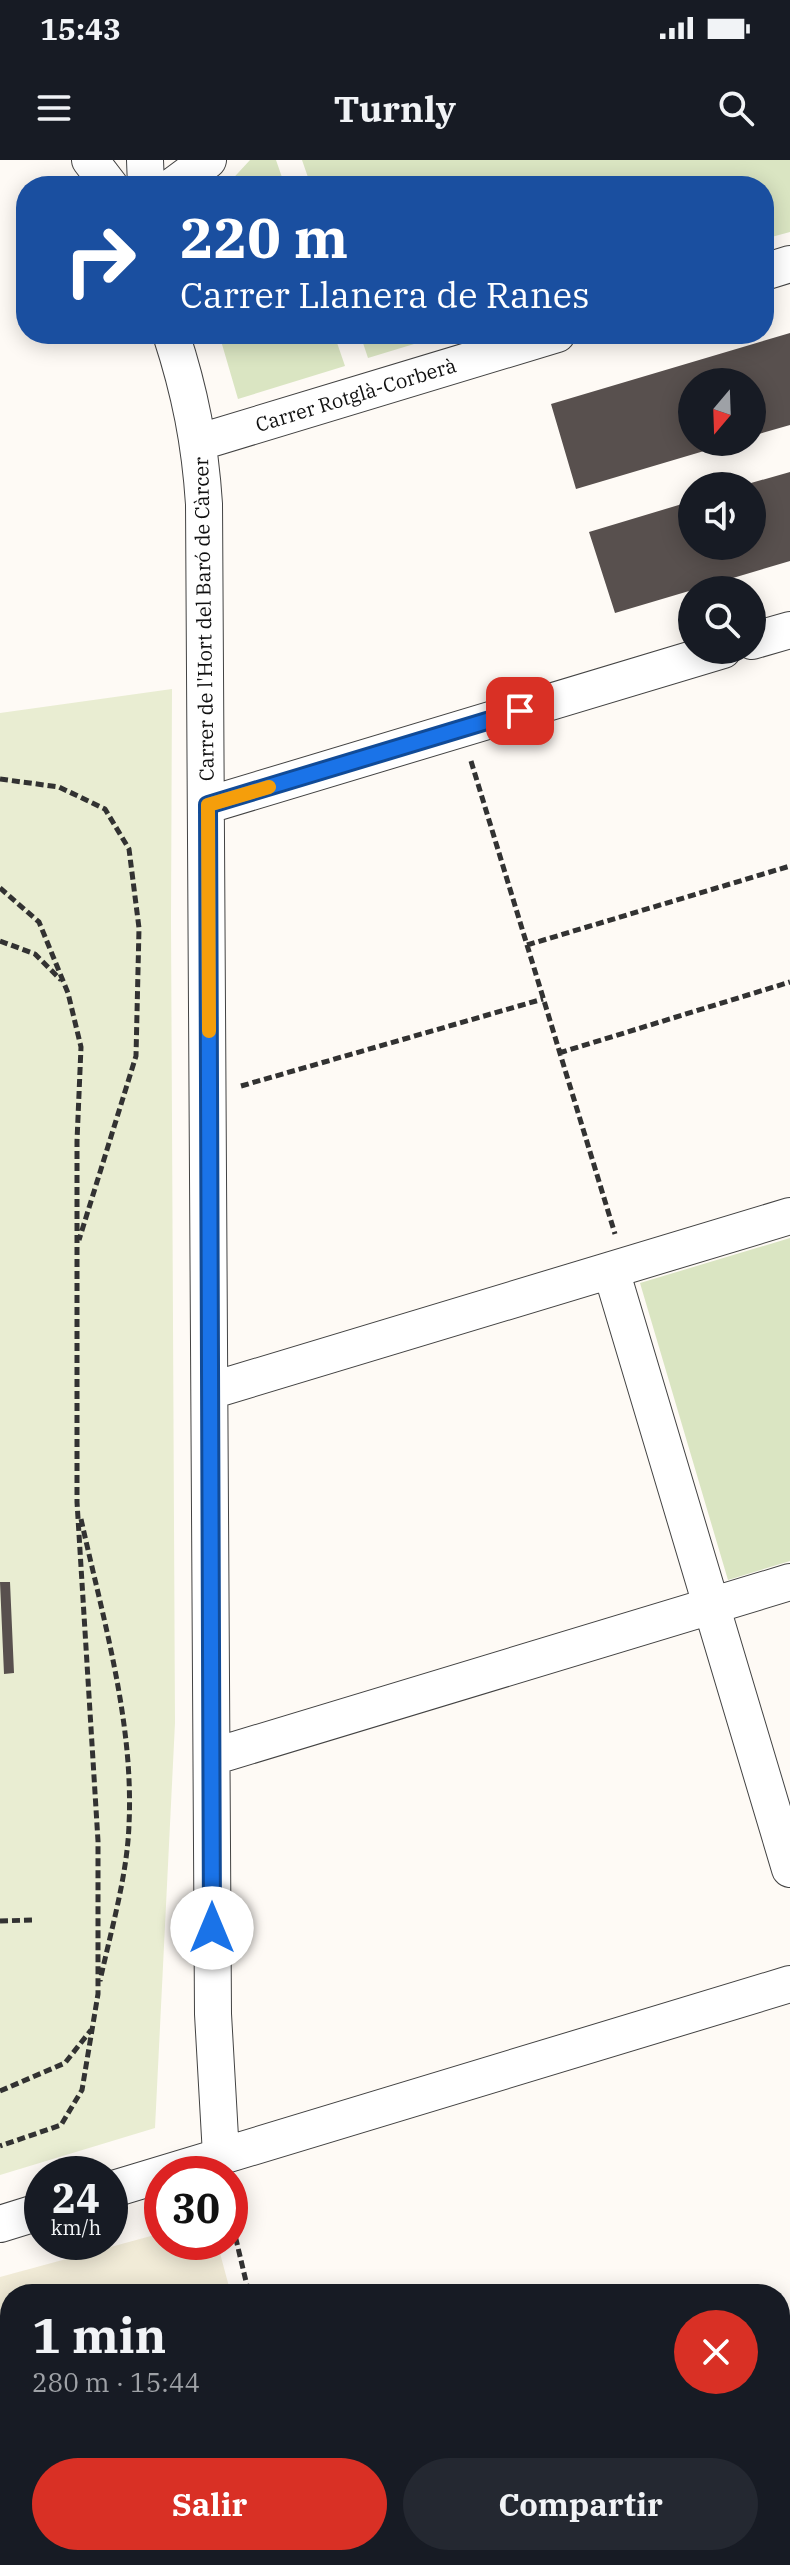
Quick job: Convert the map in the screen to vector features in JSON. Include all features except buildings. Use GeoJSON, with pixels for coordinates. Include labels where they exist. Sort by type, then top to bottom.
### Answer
{"type":"FeatureCollection","features":[{"type":"Feature","properties":{"kind":"street"},"geometry":{"type":"LineString","coordinates":[[90,160],[102,176]]}},
{"type":"Feature","properties":{"kind":"street"},"geometry":{"type":"LineString","coordinates":[[186,176],[208,160]]}},
{"type":"Feature","properties":{"kind":"street","name":"Carrer de l'Hort del Baró de Càrcer"},"geometry":{"type":"LineString","coordinates":[[174,344],[200,442],[204,504],[210,1095],[213,2014],[221,2155]]}},
{"type":"Feature","properties":{"kind":"street","name":"Carrer Rotglà-Corberà"},"geometry":{"type":"LineString","coordinates":[[200,442],[524,344]]}},
{"type":"Feature","properties":{"kind":"street"},"geometry":{"type":"LineString","coordinates":[[766,637],[790,630]]}},
{"type":"Feature","properties":{"kind":"street"},"geometry":{"type":"LineString","coordinates":[[208,805],[678,664]]}},
{"type":"Feature","properties":{"kind":"street"},"geometry":{"type":"LineString","coordinates":[[210,1391],[790,1216]]}},
{"type":"Feature","properties":{"kind":"street"},"geometry":{"type":"LineString","coordinates":[[617,1268],[711,1606],[790,1869]]}},
{"type":"Feature","properties":{"kind":"street"},"geometry":{"type":"LineString","coordinates":[[212,1757],[790,1582]]}},
{"type":"Feature","properties":{"kind":"street"},"geometry":{"type":"LineString","coordinates":[[128,2184],[790,1984]]}},
{"type":"Feature","properties":{"kind":"street"},"geometry":{"type":"LineString","coordinates":[[0,2224],[24,2217]]}},
{"type":"Feature","properties":{"kind":"path"},"geometry":{"type":"LineString","coordinates":[[462,729],[559,1053],[617,1268]]}},
{"type":"Feature","properties":{"kind":"path"},"geometry":{"type":"LineString","coordinates":[[0,779],[59,787],[105,809],[129,849],[139,928],[136,1056],[77,1245]]}},
{"type":"Feature","properties":{"kind":"path"},"geometry":{"type":"LineString","coordinates":[[527,945],[790,866]]}},
{"type":"Feature","properties":{"kind":"path"},"geometry":{"type":"LineString","coordinates":[[0,888],[39,922],[64,983],[81,1047],[77,1141],[77,1502],[98,1841],[98,1994]]}},
{"type":"Feature","properties":{"kind":"path"},"geometry":{"type":"LineString","coordinates":[[0,941],[35,954],[64,983]]}},
{"type":"Feature","properties":{"kind":"path"},"geometry":{"type":"LineString","coordinates":[[559,1053],[790,982]]}},
{"type":"Feature","properties":{"kind":"path"},"geometry":{"type":"LineString","coordinates":[[210,1095],[543,999]]}},
{"type":"Feature","properties":{"kind":"path"},"geometry":{"type":"LineString","coordinates":[[0,2146],[61,2125],[82,2090],[129,1826],[125,1723],[77,1502]]}},
{"type":"Feature","properties":{"kind":"path"},"geometry":{"type":"LineString","coordinates":[[0,1921],[32,1920]]}},
{"type":"Feature","properties":{"kind":"path"},"geometry":{"type":"LineString","coordinates":[[0,2091],[65,2063],[92,2029]]}},
{"type":"Feature","properties":{"kind":"path"},"geometry":{"type":"LineString","coordinates":[[241,2260],[247,2284]]}},
{"type":"Feature","properties":{"kind":"shaded area"},"geometry":{"type":"Polygon","coordinates":[[[144,2238],[144,2260],[222,2260],[228,2284],[0,2284],[0,2277],[63,2260],[128,2260],[128,2242],[144,2238]]]}},
{"type":"Feature","properties":{"kind":"green space"},"geometry":{"type":"Polygon","coordinates":[[[250,160],[276,160],[282,176],[235,176],[250,160]]]}},
{"type":"Feature","properties":{"kind":"green space"},"geometry":{"type":"Polygon","coordinates":[[[302,160],[790,160],[790,232],[774,236],[774,176],[308,176],[302,160]]]}},
{"type":"Feature","properties":{"kind":"green space"},"geometry":{"type":"Polygon","coordinates":[[[222,344],[337,344],[345,366],[238,399],[222,344]]]}},
{"type":"Feature","properties":{"kind":"green space"},"geometry":{"type":"Polygon","coordinates":[[[363,344],[414,344],[368,358],[363,344]]]}},
{"type":"Feature","properties":{"kind":"green space"},"geometry":{"type":"Polygon","coordinates":[[[172,689],[175,1723],[155,2128],[63,2156],[24,2156],[24,2168],[0,2175],[0,713],[172,689]]]}},
{"type":"Feature","properties":{"kind":"green space"},"geometry":{"type":"Polygon","coordinates":[[[790,1238],[790,1561],[728,1580],[640,1283],[790,1238]]]}},
{"type":"Feature","properties":{"kind":"slow traffic"},"geometry":{"type":"LineString","coordinates":[[209,1031],[208,805],[269,787]]}},
{"type":"Feature","properties":{"kind":"route"},"geometry":{"type":"LineString","coordinates":[[212,1928],[208,805],[520,711]]}}]}
